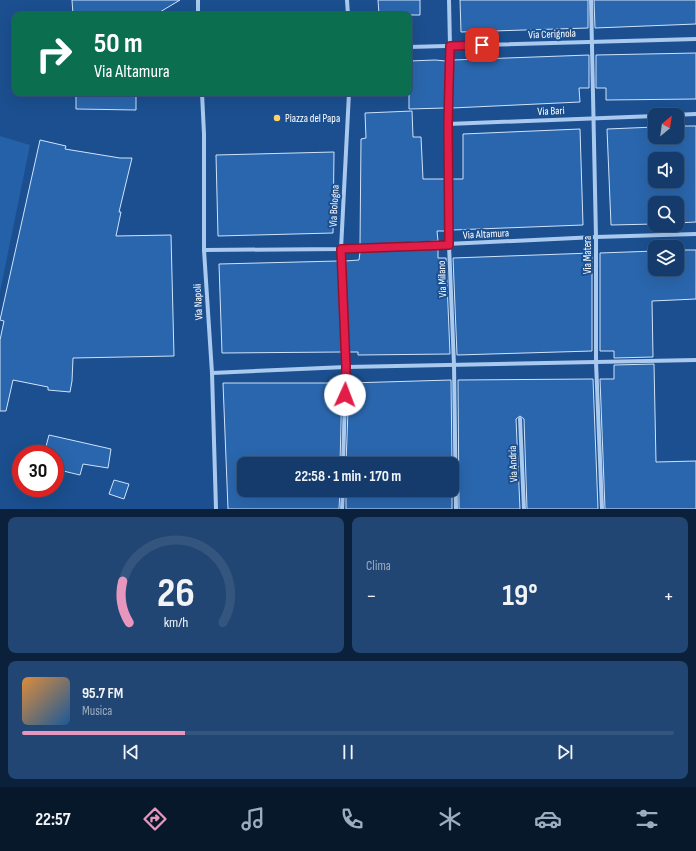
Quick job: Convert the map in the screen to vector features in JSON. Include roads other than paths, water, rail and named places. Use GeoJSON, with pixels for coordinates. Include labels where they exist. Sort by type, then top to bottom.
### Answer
{"type":"FeatureCollection","features":[{"type":"Feature","properties":{"kind":"street"},"geometry":{"type":"LineString","coordinates":[[198,0],[198,12]]}},
{"type":"Feature","properties":{"kind":"street"},"geometry":{"type":"LineString","coordinates":[[347,0],[348,12]]}},
{"type":"Feature","properties":{"kind":"street","name":"Via Milano"},"geometry":{"type":"LineString","coordinates":[[449,0],[449,245],[454,365],[456,509]]}},
{"type":"Feature","properties":{"kind":"street","name":"Via Matera"},"geometry":{"type":"LineString","coordinates":[[591,0],[596,237],[596,362],[602,509]]}},
{"type":"Feature","properties":{"kind":"street","name":"Via Cerignola"},"geometry":{"type":"LineString","coordinates":[[412,47],[696,39]]}},
{"type":"Feature","properties":{"kind":"street","name":"Via Napoli"},"geometry":{"type":"LineString","coordinates":[[202,96],[204,134],[204,250],[212,373],[216,509]]}},
{"type":"Feature","properties":{"kind":"street","name":"Via Bologna"},"geometry":{"type":"LineString","coordinates":[[343,457],[346,367],[341,249],[349,96]]}},
{"type":"Feature","properties":{"kind":"street"},"geometry":{"type":"LineString","coordinates":[[684,115],[696,114]]}},
{"type":"Feature","properties":{"kind":"street","name":"Via Bari"},"geometry":{"type":"LineString","coordinates":[[448,124],[648,116]]}},
{"type":"Feature","properties":{"kind":"street","name":"Via Altamura"},"geometry":{"type":"LineString","coordinates":[[204,250],[341,249],[596,237],[696,234]]}},
{"type":"Feature","properties":{"kind":"street"},"geometry":{"type":"LineString","coordinates":[[212,373],[346,367],[696,360]]}},
{"type":"Feature","properties":{"kind":"street","name":"Via Andria"},"geometry":{"type":"LineString","coordinates":[[520,419],[524,509]]}},
{"type":"Feature","properties":{"kind":"street"},"geometry":{"type":"LineString","coordinates":[[342,497],[342,509]]}},
{"type":"Feature","properties":{"kind":"place","name":"Piazza del Papa"},"geometry":{"type":"Point","coordinates":[277,118]}}]}
